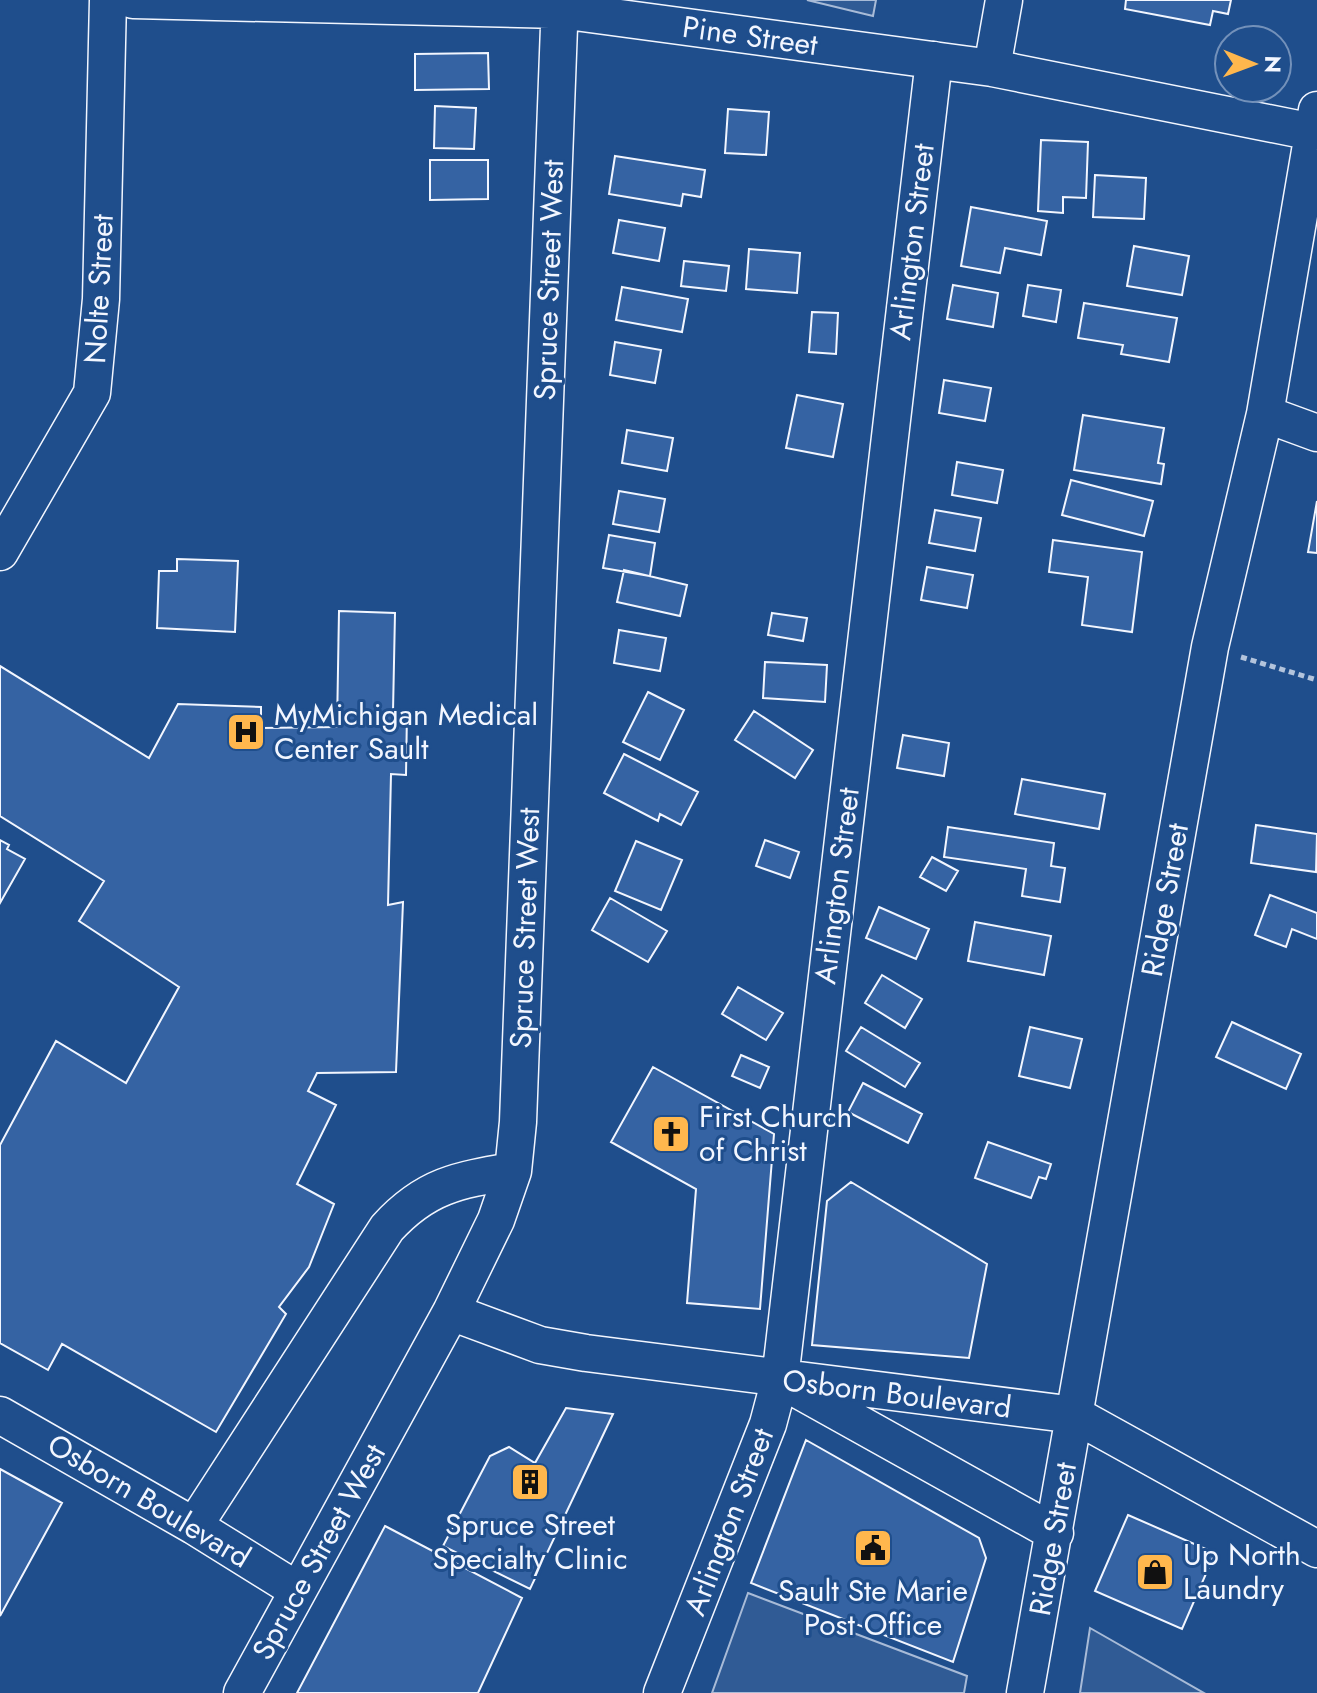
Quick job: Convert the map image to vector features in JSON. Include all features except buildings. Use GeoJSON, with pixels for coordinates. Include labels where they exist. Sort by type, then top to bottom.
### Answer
{"type":"FeatureCollection","features":[{"type":"Feature","properties":{"kind":"street","name":"Nolte Street"},"geometry":{"type":"LineString","coordinates":[[0,552],[92,393],[101,299],[108,0]]}},
{"type":"Feature","properties":{"kind":"street","name":"Pine Street"},"geometry":{"type":"LineString","coordinates":[[133,0],[560,5],[992,68],[1315,121]]}},
{"type":"Feature","properties":{"kind":"street"},"geometry":{"type":"LineString","coordinates":[[992,68],[1004,0]]}},
{"type":"Feature","properties":{"kind":"street","name":"Spruce Street West"},"geometry":{"type":"LineString","coordinates":[[242,1693],[451,1312],[496,1220],[513,1171],[518,1122],[560,5]]}},
{"type":"Feature","properties":{"kind":"street","name":"Arlington Street"},"geometry":{"type":"LineString","coordinates":[[662,1693],[768,1424],[780,1379],[934,60]]}},
{"type":"Feature","properties":{"kind":"street","name":"Ridge Street"},"geometry":{"type":"LineString","coordinates":[[1025,1693],[1210,647],[1265,414],[1315,121]]}},
{"type":"Feature","properties":{"kind":"street"},"geometry":{"type":"LineString","coordinates":[[1265,414],[1317,433]]}},
{"type":"Feature","properties":{"kind":"street"},"geometry":{"type":"LineString","coordinates":[[194,1526],[387,1228],[402,1211],[446,1184],[513,1171]]}},
{"type":"Feature","properties":{"kind":"street","name":"Osborn Boulevard"},"geometry":{"type":"LineString","coordinates":[[451,1312],[540,1345],[780,1379],[1075,1415],[1317,1549]]}},
{"type":"Feature","properties":{"kind":"street"},"geometry":{"type":"LineString","coordinates":[[780,1379],[1055,1533]]}},
{"type":"Feature","properties":{"kind":"street","name":"Osborn Boulevard"},"geometry":{"type":"LineString","coordinates":[[0,1415],[194,1526],[297,1590]]}},
{"type":"Feature","properties":{"kind":"path"},"geometry":{"type":"LineString","coordinates":[[1210,647],[1317,680]]}},
{"type":"Feature","properties":{"kind":"shaded area"},"geometry":{"type":"Polygon","coordinates":[[[807,0],[876,0],[873,16],[807,0]]]}},
{"type":"Feature","properties":{"kind":"shaded area"},"geometry":{"type":"Polygon","coordinates":[[[748,1593],[967,1676],[964,1693],[712,1693],[748,1593]]]}},
{"type":"Feature","properties":{"kind":"shaded area"},"geometry":{"type":"Polygon","coordinates":[[[1090,1628],[1204,1693],[1080,1693],[1090,1628]]]}},
{"type":"Feature","properties":{"kind":"place","name":"MyMichigan Medical Center Sault"},"geometry":{"type":"Point","coordinates":[246,732]}},
{"type":"Feature","properties":{"kind":"place","name":"First Church of Christ"},"geometry":{"type":"Point","coordinates":[671,1134]}},
{"type":"Feature","properties":{"kind":"place","name":"Spruce Street Specialty Clinic"},"geometry":{"type":"Point","coordinates":[530,1482]}},
{"type":"Feature","properties":{"kind":"place","name":"Sault Ste Marie Post Office"},"geometry":{"type":"Point","coordinates":[873,1548]}},
{"type":"Feature","properties":{"kind":"place","name":"Up North Laundry"},"geometry":{"type":"Point","coordinates":[1155,1572]}}]}
